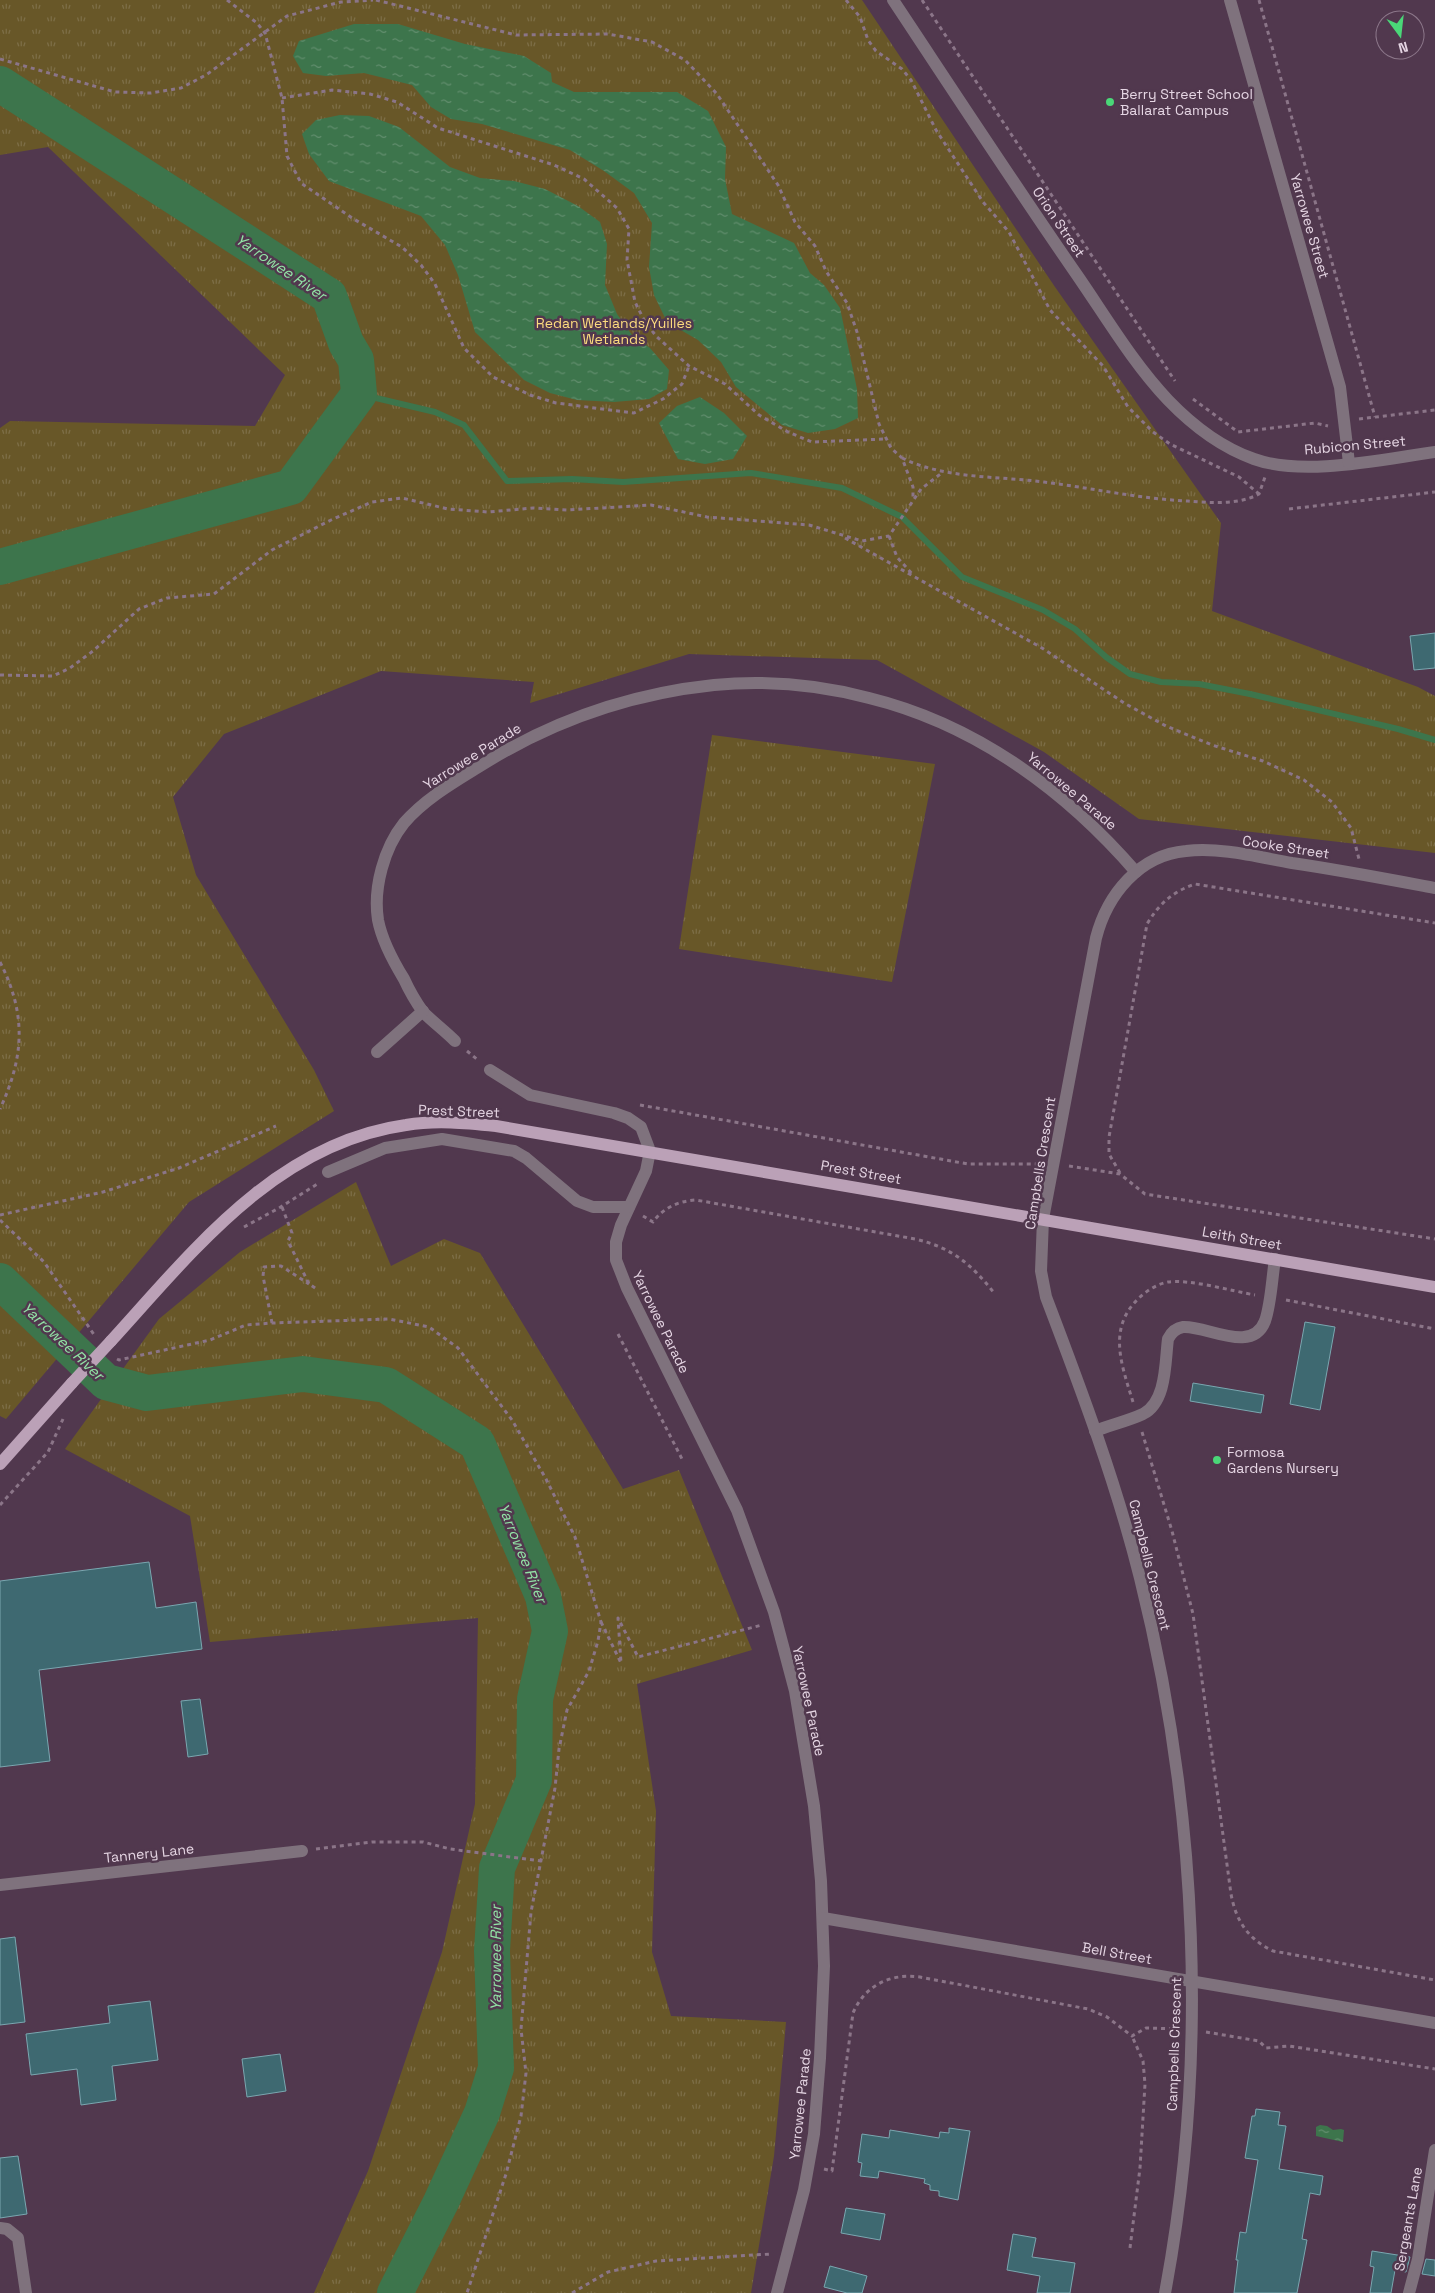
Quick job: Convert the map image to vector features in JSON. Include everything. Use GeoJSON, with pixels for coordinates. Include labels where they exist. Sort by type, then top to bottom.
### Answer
{"type":"FeatureCollection","features":[{"type":"Feature","properties":{"kind":"main road","name":"Prest Street"},"geometry":{"type":"LineString","coordinates":[[0,1464],[106,1342],[188,1256],[242,1203],[304,1160],[355,1136],[412,1124],[466,1123],[496,1126],[1043,1219]]}},
{"type":"Feature","properties":{"kind":"main road","name":"Leith Street"},"geometry":{"type":"LineString","coordinates":[[1043,1219],[1435,1287]]}},
{"type":"Feature","properties":{"kind":"street","name":"Orion Street"},"geometry":{"type":"LineString","coordinates":[[893,0],[1036,215],[1152,381],[1182,414],[1221,444]]}},
{"type":"Feature","properties":{"kind":"street","name":"Yarrowee Street"},"geometry":{"type":"LineString","coordinates":[[1230,0],[1340,387],[1349,463]]}},
{"type":"Feature","properties":{"kind":"street","name":"Rubicon Street"},"geometry":{"type":"LineString","coordinates":[[1221,444],[1255,460],[1308,466],[1349,463],[1435,452]]}},
{"type":"Feature","properties":{"kind":"street","name":"Yarrowee Parade"},"geometry":{"type":"LineString","coordinates":[[455,1041],[423,1011],[396,965],[378,920],[378,895],[382,871],[392,842],[404,823],[435,795],[505,750],[585,714],[660,694],[716,685],[789,685],[855,694],[924,715],[984,743],[1030,772],[1103,835],[1136,872]]}},
{"type":"Feature","properties":{"kind":"street","name":"Cooke Street"},"geometry":{"type":"LineString","coordinates":[[1136,872],[1158,858],[1173,853],[1208,850],[1363,874],[1435,888]]}},
{"type":"Feature","properties":{"kind":"street","name":"Campbells Crescent"},"geometry":{"type":"LineString","coordinates":[[1136,872],[1115,894],[1099,924],[1043,1219],[1041,1279],[1113,1483],[1140,1577],[1162,1675],[1182,1817],[1192,1980],[1192,2030],[1180,2208],[1165,2293]]}},
{"type":"Feature","properties":{"kind":"street"},"geometry":{"type":"LineString","coordinates":[[376,1052],[423,1011]]}},
{"type":"Feature","properties":{"kind":"street"},"geometry":{"type":"LineString","coordinates":[[490,1070],[530,1095],[614,1113],[628,1118],[641,1127],[650,1151]]}},
{"type":"Feature","properties":{"kind":"street"},"geometry":{"type":"LineString","coordinates":[[328,1172],[385,1148],[442,1139],[514,1151],[526,1158],[577,1201],[593,1207],[629,1207]]}},
{"type":"Feature","properties":{"kind":"street","name":"Yarrowee Parade"},"geometry":{"type":"LineString","coordinates":[[650,1151],[644,1177],[629,1207],[616,1242],[616,1260],[622,1278],[738,1510],[776,1622],[795,1691],[814,1806],[823,1918],[824,1966],[820,2058],[814,2134],[789,2253],[777,2293]]}},
{"type":"Feature","properties":{"kind":"street"},"geometry":{"type":"LineString","coordinates":[[1095,1431],[1144,1413],[1156,1402],[1161,1390],[1168,1339],[1172,1332],[1182,1327],[1238,1338],[1254,1334],[1264,1322],[1275,1259]]}},
{"type":"Feature","properties":{"kind":"street","name":"Tannery Lane"},"geometry":{"type":"LineString","coordinates":[[0,1885],[302,1851]]}},
{"type":"Feature","properties":{"kind":"street","name":"Bell Street"},"geometry":{"type":"LineString","coordinates":[[823,1918],[1435,2023]]}},
{"type":"Feature","properties":{"kind":"street","name":"Sergeants Lane"},"geometry":{"type":"LineString","coordinates":[[1409,2293],[1418,2259],[1435,2150]]}},
{"type":"Feature","properties":{"kind":"street"},"geometry":{"type":"LineString","coordinates":[[0,2228],[7,2229],[18,2238],[26,2293]]}},
{"type":"Feature","properties":{"kind":"path"},"geometry":{"type":"LineString","coordinates":[[227,0],[257,23],[265,32],[282,98],[283,130],[287,156],[301,183],[352,218],[402,247],[421,264],[436,284],[464,348],[493,377],[530,395],[556,403],[634,413],[663,399],[682,384],[689,366]]}},
{"type":"Feature","properties":{"kind":"path"},"geometry":{"type":"LineString","coordinates":[[0,59],[115,92],[151,93],[181,88],[206,75],[287,16],[341,2],[374,0],[516,35],[608,34],[652,42],[685,60],[717,94],[778,185],[795,222],[815,246],[826,271],[846,303],[857,332],[874,405],[886,439],[902,458],[943,472],[1006,477],[1187,501],[1235,501],[1251,498],[1259,494],[1271,463]]}},
{"type":"Feature","properties":{"kind":"path"},"geometry":{"type":"LineString","coordinates":[[846,0],[860,17],[868,40],[876,51],[902,69],[911,80],[936,130],[983,202],[1009,232],[1050,310],[1103,366],[1141,423],[1170,444],[1239,477],[1259,494]]}},
{"type":"Feature","properties":{"kind":"path"},"geometry":{"type":"LineString","coordinates":[[922,0],[1177,384]]}},
{"type":"Feature","properties":{"kind":"path"},"geometry":{"type":"LineString","coordinates":[[1259,0],[1375,417]]}},
{"type":"Feature","properties":{"kind":"path"},"geometry":{"type":"LineString","coordinates":[[282,98],[332,90],[370,94],[397,102],[438,128],[554,165],[584,179],[617,208],[629,230],[627,260],[635,302],[644,320],[656,336],[689,366],[725,384],[759,415],[788,432],[812,442],[886,439]]}},
{"type":"Feature","properties":{"kind":"path"},"geometry":{"type":"LineString","coordinates":[[1190,397],[1238,432],[1315,423],[1333,428]]}},
{"type":"Feature","properties":{"kind":"path"},"geometry":{"type":"LineString","coordinates":[[1354,420],[1435,410]]}},
{"type":"Feature","properties":{"kind":"path"},"geometry":{"type":"LineString","coordinates":[[902,458],[913,487],[913,500]]}},
{"type":"Feature","properties":{"kind":"path"},"geometry":{"type":"LineString","coordinates":[[0,675],[53,676],[70,668],[93,652],[139,609],[167,598],[214,594],[272,550],[331,520],[372,502],[402,498],[448,509],[488,512],[534,508],[567,510],[651,505],[707,517],[809,525],[862,541],[889,535],[927,483],[943,472]]}},
{"type":"Feature","properties":{"kind":"path"},"geometry":{"type":"LineString","coordinates":[[1289,509],[1435,492]]}},
{"type":"Feature","properties":{"kind":"path"},"geometry":{"type":"LineString","coordinates":[[840,535],[1042,648],[1124,703],[1166,726],[1212,745],[1263,761],[1304,780],[1332,802],[1351,828],[1363,874]]}},
{"type":"Feature","properties":{"kind":"path"},"geometry":{"type":"LineString","coordinates":[[889,535],[897,557],[914,577]]}},
{"type":"Feature","properties":{"kind":"path"},"geometry":{"type":"LineString","coordinates":[[1435,923],[1194,884],[1168,896],[1157,908],[1147,924],[1109,1137],[1109,1154],[1120,1174],[1146,1194],[1435,1239]]}},
{"type":"Feature","properties":{"kind":"path"},"geometry":{"type":"LineString","coordinates":[[0,962],[18,1010],[21,1038],[16,1068],[0,1109]]}},
{"type":"Feature","properties":{"kind":"path"},"geometry":{"type":"LineString","coordinates":[[455,1041],[490,1070]]}},
{"type":"Feature","properties":{"kind":"path"},"geometry":{"type":"LineString","coordinates":[[633,1104],[968,1164],[1053,1164],[1120,1174]]}},
{"type":"Feature","properties":{"kind":"path"},"geometry":{"type":"LineString","coordinates":[[0,1215],[103,1192],[179,1168],[276,1126]]}},
{"type":"Feature","properties":{"kind":"path"},"geometry":{"type":"LineString","coordinates":[[242,1228],[282,1207],[313,1186],[329,1179],[328,1172]]}},
{"type":"Feature","properties":{"kind":"path"},"geometry":{"type":"LineString","coordinates":[[629,1207],[653,1222],[669,1207],[696,1200],[930,1242],[957,1255],[974,1268],[995,1294]]}},
{"type":"Feature","properties":{"kind":"path"},"geometry":{"type":"LineString","coordinates":[[282,1207],[292,1234],[288,1241],[309,1284]]}},
{"type":"Feature","properties":{"kind":"path"},"geometry":{"type":"LineString","coordinates":[[0,1220],[44,1262],[106,1342]]}},
{"type":"Feature","properties":{"kind":"path"},"geometry":{"type":"LineString","coordinates":[[272,1322],[263,1276],[264,1267],[281,1266],[318,1290]]}},
{"type":"Feature","properties":{"kind":"path"},"geometry":{"type":"LineString","coordinates":[[1435,1329],[1269,1297],[1189,1283],[1168,1282],[1156,1286],[1140,1298],[1126,1314],[1118,1344],[1121,1362],[1172,1531],[1194,1614],[1230,1894],[1238,1918],[1252,1939],[1273,1952],[1435,1980]]}},
{"type":"Feature","properties":{"kind":"path"},"geometry":{"type":"LineString","coordinates":[[113,1354],[119,1360],[210,1340],[246,1325],[272,1322],[389,1319],[429,1327],[458,1348],[512,1420],[546,1478],[575,1537],[601,1622],[621,1663],[618,1618],[638,1656],[776,1622]]}},
{"type":"Feature","properties":{"kind":"path"},"geometry":{"type":"LineString","coordinates":[[618,1334],[682,1459]]}},
{"type":"Feature","properties":{"kind":"path"},"geometry":{"type":"LineString","coordinates":[[0,1505],[48,1452],[67,1412]]}},
{"type":"Feature","properties":{"kind":"path"},"geometry":{"type":"LineString","coordinates":[[467,2293],[506,2174],[521,2116],[526,2073],[521,2029],[524,1974],[532,1912],[567,1710],[588,1671],[598,1641],[601,1622]]}},
{"type":"Feature","properties":{"kind":"path"},"geometry":{"type":"LineString","coordinates":[[302,1851],[372,1842],[423,1842],[450,1849],[541,1861]]}},
{"type":"Feature","properties":{"kind":"path"},"geometry":{"type":"LineString","coordinates":[[808,2166],[832,2171],[853,2013],[861,1998],[873,1987],[888,1978],[899,1976],[920,1977],[1088,2009],[1107,2017],[1132,2036],[1143,2061],[1145,2084],[1140,2168],[1130,2248]]}},
{"type":"Feature","properties":{"kind":"path"},"geometry":{"type":"LineString","coordinates":[[1132,2036],[1146,2028],[1192,2030],[1259,2042],[1266,2048],[1289,2046],[1435,2070]]}},
{"type":"Feature","properties":{"kind":"path"},"geometry":{"type":"LineString","coordinates":[[572,2293],[608,2272],[656,2262],[789,2253]]}},
{"type":"Feature","properties":{"kind":"green space","name":"Redan Wetlands/Yuilles Wetlands"},"geometry":{"type":"Polygon","coordinates":[[[0,0],[862,0],[1055,287],[1221,523],[1212,611],[1418,687],[1435,696],[1435,853],[1139,819],[1044,752],[877,660],[689,654],[530,703],[534,682],[381,671],[224,734],[173,797],[196,875],[314,1070],[334,1111],[189,1202],[6,1419],[0,1416],[0,428],[10,421],[255,426],[285,375],[48,147],[0,155],[0,0]]]}},
{"type":"Feature","properties":{"kind":"green space"},"geometry":{"type":"Polygon","coordinates":[[[712,735],[935,764],[892,982],[679,949],[712,735]]]}},
{"type":"Feature","properties":{"kind":"green space"},"geometry":{"type":"Polygon","coordinates":[[[356,1182],[391,1266],[444,1239],[480,1253],[623,1489],[679,1470],[752,1650],[637,1684],[656,1811],[652,1952],[671,2016],[786,2022],[774,2156],[751,2293],[314,2293],[368,2171],[442,1952],[475,1804],[478,1618],[210,1642],[190,1516],[65,1449],[159,1319],[240,1252],[356,1182]]]}},
{"type":"Feature","properties":{"kind":"water"},"geometry":{"type":"Polygon","coordinates":[[[354,24],[398,24],[465,44],[524,56],[551,73],[552,82],[574,92],[677,92],[708,111],[726,147],[725,179],[732,214],[794,243],[810,273],[824,285],[840,308],[857,389],[858,418],[835,429],[808,433],[782,425],[736,387],[721,362],[698,340],[667,322],[654,295],[649,267],[652,223],[634,193],[604,171],[570,150],[482,124],[451,119],[431,107],[412,85],[364,73],[326,76],[303,73],[293,56],[299,41],[354,24]]]}},
{"type":"Feature","properties":{"kind":"water"},"geometry":{"type":"Polygon","coordinates":[[[340,115],[369,116],[399,127],[450,167],[480,178],[514,181],[545,189],[578,206],[600,222],[607,244],[605,285],[617,314],[632,335],[650,348],[669,370],[667,389],[649,399],[614,402],[577,400],[550,393],[524,380],[475,332],[458,275],[445,245],[421,216],[329,181],[309,154],[302,134],[316,120],[340,115]]]}},
{"type":"Feature","properties":{"kind":"water"},"geometry":{"type":"Polygon","coordinates":[[[700,397],[724,413],[747,436],[733,459],[705,464],[678,459],[659,423],[677,406],[700,397]]]}},
{"type":"Feature","properties":{"kind":"water"},"geometry":{"type":"Polygon","coordinates":[[[1320,2125],[1327,2126],[1333,2130],[1344,2130],[1343,2142],[1316,2136],[1316,2127],[1320,2125]]]}},
{"type":"Feature","properties":{"kind":"building"},"geometry":{"type":"Polygon","coordinates":[[[1435,633],[1435,668],[1414,670],[1410,636],[1435,633]]]}},
{"type":"Feature","properties":{"kind":"building"},"geometry":{"type":"Polygon","coordinates":[[[1305,1322],[1335,1327],[1320,1410],[1290,1404],[1305,1322]]]}},
{"type":"Feature","properties":{"kind":"building"},"geometry":{"type":"Polygon","coordinates":[[[1193,1383],[1264,1395],[1261,1413],[1190,1401],[1193,1383]]]}},
{"type":"Feature","properties":{"kind":"building"},"geometry":{"type":"Polygon","coordinates":[[[149,1562],[156,1608],[196,1602],[202,1649],[39,1670],[50,1761],[0,1767],[0,1581],[149,1562]]]}},
{"type":"Feature","properties":{"kind":"building"},"geometry":{"type":"Polygon","coordinates":[[[200,1699],[208,1754],[188,1757],[181,1701],[200,1699]]]}},
{"type":"Feature","properties":{"kind":"building"},"geometry":{"type":"Polygon","coordinates":[[[15,1937],[25,2022],[0,2025],[0,1939],[15,1937]]]}},
{"type":"Feature","properties":{"kind":"building"},"geometry":{"type":"Polygon","coordinates":[[[150,2001],[158,2060],[112,2066],[116,2100],[81,2105],[77,2069],[31,2075],[26,2034],[110,2023],[108,2006],[150,2001]]]}},
{"type":"Feature","properties":{"kind":"building"},"geometry":{"type":"Polygon","coordinates":[[[280,2054],[286,2091],[247,2097],[242,2059],[280,2054]]]}},
{"type":"Feature","properties":{"kind":"building"},"geometry":{"type":"Polygon","coordinates":[[[1256,2109],[1280,2112],[1278,2125],[1286,2126],[1279,2169],[1323,2176],[1320,2195],[1310,2193],[1302,2239],[1307,2240],[1297,2293],[1234,2293],[1240,2232],[1246,2233],[1258,2160],[1245,2158],[1252,2116],[1255,2116],[1256,2109]]]}},
{"type":"Feature","properties":{"kind":"building"},"geometry":{"type":"Polygon","coordinates":[[[949,2128],[970,2131],[958,2200],[939,2196],[939,2191],[930,2190],[930,2185],[924,2183],[925,2179],[879,2171],[878,2178],[860,2176],[862,2163],[858,2162],[862,2134],[889,2138],[890,2130],[939,2138],[940,2132],[949,2133],[949,2128]]]}},
{"type":"Feature","properties":{"kind":"building"},"geometry":{"type":"Polygon","coordinates":[[[18,2156],[27,2214],[0,2218],[0,2158],[18,2156]]]}},
{"type":"Feature","properties":{"kind":"building"},"geometry":{"type":"Polygon","coordinates":[[[846,2208],[885,2214],[880,2240],[841,2233],[846,2208]]]}},
{"type":"Feature","properties":{"kind":"building"},"geometry":{"type":"Polygon","coordinates":[[[1013,2234],[1036,2238],[1032,2257],[1075,2263],[1070,2293],[1037,2293],[1040,2276],[1007,2270],[1013,2234]]]}},
{"type":"Feature","properties":{"kind":"building"},"geometry":{"type":"Polygon","coordinates":[[[1372,2251],[1410,2257],[1406,2272],[1395,2270],[1391,2293],[1370,2293],[1374,2267],[1370,2266],[1372,2251]]]}},
{"type":"Feature","properties":{"kind":"building"},"geometry":{"type":"Polygon","coordinates":[[[1426,2259],[1435,2260],[1435,2276],[1422,2274],[1426,2259]]]}},
{"type":"Feature","properties":{"kind":"building"},"geometry":{"type":"Polygon","coordinates":[[[830,2266],[867,2276],[862,2293],[847,2293],[824,2287],[830,2266]]]}},
{"type":"Feature","properties":{"kind":"waterway","name":"Yarrowee River"},"geometry":{"type":"LineString","coordinates":[[0,84],[329,296],[346,343],[356,360],[359,394],[291,487],[0,567]]}},
{"type":"Feature","properties":{"kind":"waterway"},"geometry":{"type":"LineString","coordinates":[[359,394],[435,412],[464,425],[507,481],[572,479],[623,482],[751,473],[842,488],[902,517],[962,577],[1043,610],[1075,629],[1106,657],[1130,674],[1161,682],[1199,684],[1250,694],[1398,729],[1435,740]]}},
{"type":"Feature","properties":{"kind":"waterway","name":"Yarrowee River"},"geometry":{"type":"LineString","coordinates":[[0,1281],[106,1382],[147,1393],[303,1374],[386,1385],[477,1443],[543,1596],[550,1631],[535,1699],[534,1780],[497,1868],[492,1951],[496,2068],[482,2113],[441,2202],[395,2293]]}},
{"type":"Feature","properties":{"kind":"place","name":"Berry Street School Ballarat Campus"},"geometry":{"type":"Point","coordinates":[1110,102]}},
{"type":"Feature","properties":{"kind":"place","name":"Formosa Gardens Nursery"},"geometry":{"type":"Point","coordinates":[1217,1460]}}]}
